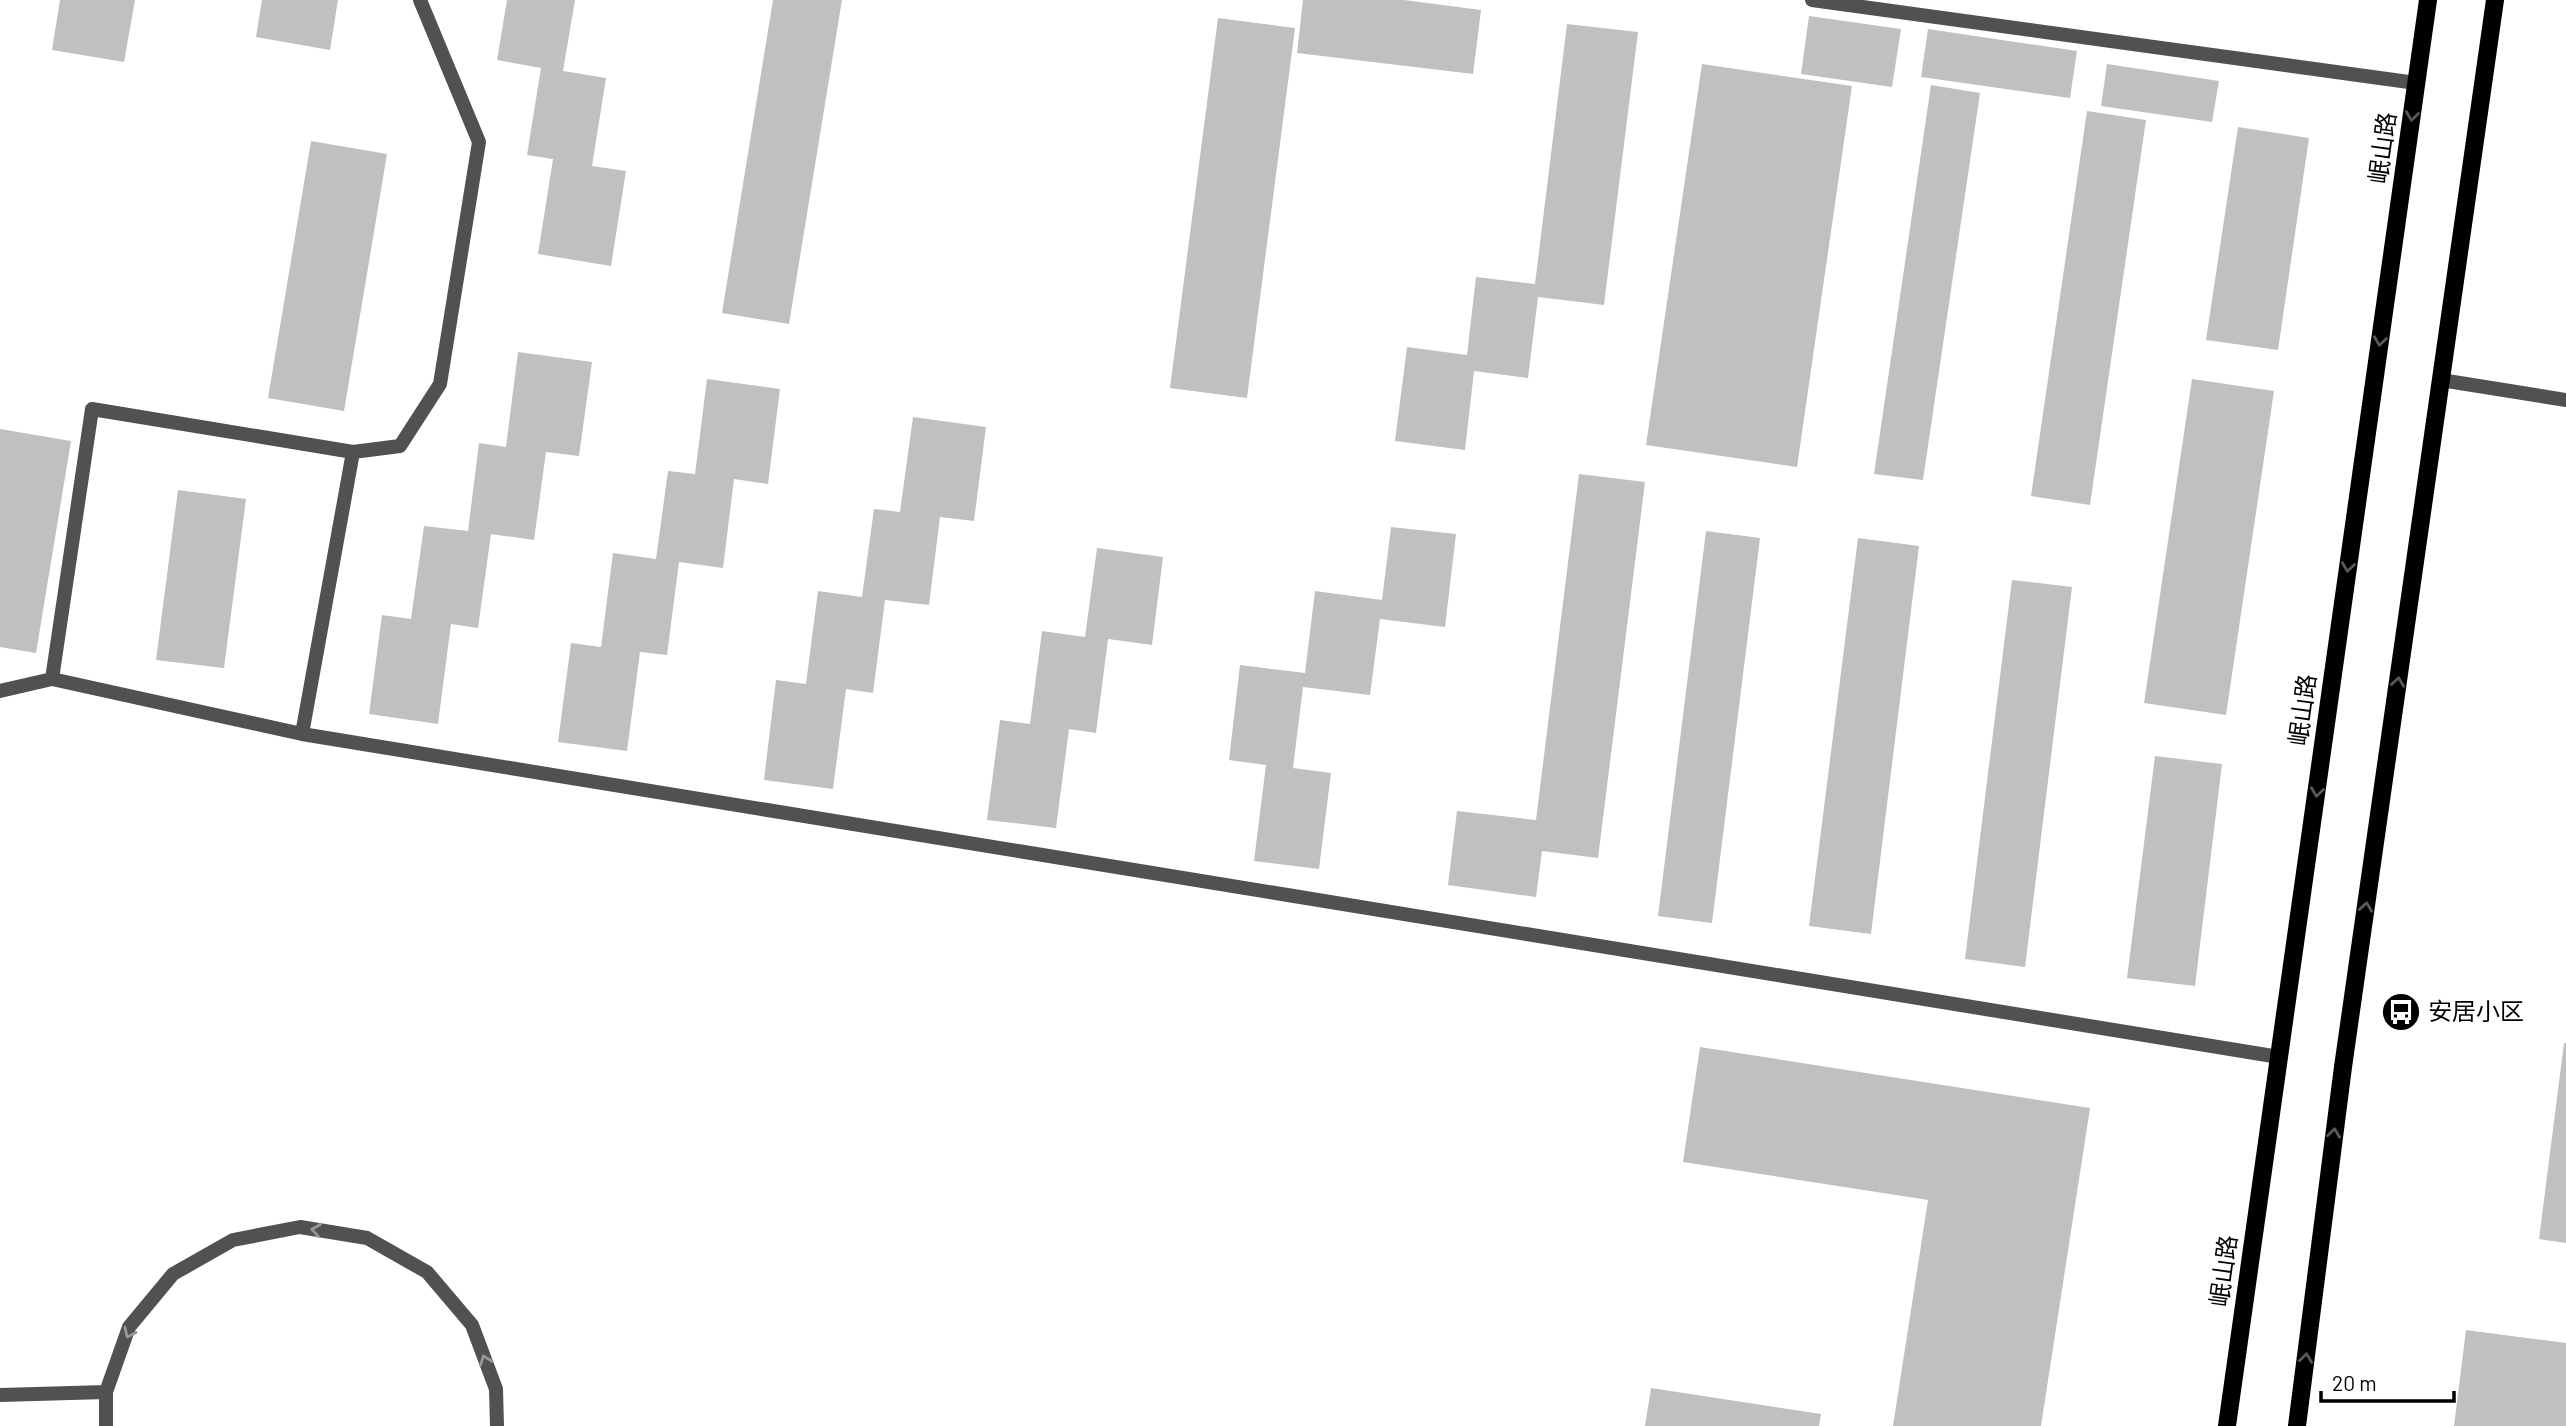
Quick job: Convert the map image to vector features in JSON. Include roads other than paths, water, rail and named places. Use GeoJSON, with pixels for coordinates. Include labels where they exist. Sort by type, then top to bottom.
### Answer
{"type":"FeatureCollection","features":[{"type":"Feature","properties":{"kind":"main road","name":"岷山路"},"geometry":{"type":"LineString","coordinates":[[2227,1426],[2428,0]]}},
{"type":"Feature","properties":{"kind":"main road"},"geometry":{"type":"LineString","coordinates":[[2297,1426],[2343,1067],[2495,0]]}},
{"type":"Feature","properties":{"kind":"street"},"geometry":{"type":"LineString","coordinates":[[52,679],[92,409],[353,452],[400,446],[440,384],[479,142],[420,0]]}},
{"type":"Feature","properties":{"kind":"street"},"geometry":{"type":"LineString","coordinates":[[1812,0],[2416,83]]}},
{"type":"Feature","properties":{"kind":"street"},"geometry":{"type":"LineString","coordinates":[[2441,380],[2566,400]]}},
{"type":"Feature","properties":{"kind":"street"},"geometry":{"type":"LineString","coordinates":[[302,734],[353,452]]}},
{"type":"Feature","properties":{"kind":"street"},"geometry":{"type":"LineString","coordinates":[[0,691],[52,679],[302,734],[2279,1058]]}},
{"type":"Feature","properties":{"kind":"street"},"geometry":{"type":"LineString","coordinates":[[106,1426],[106,1392],[129,1328],[173,1274],[233,1240],[300,1227],[367,1238],[427,1272],[472,1325],[496,1389],[497,1426]]}},
{"type":"Feature","properties":{"kind":"street"},"geometry":{"type":"LineString","coordinates":[[0,1395],[106,1392]]}},
{"type":"Feature","properties":{"kind":"place","name":"安居小区"},"geometry":{"type":"Point","coordinates":[2401,1012]}}]}
